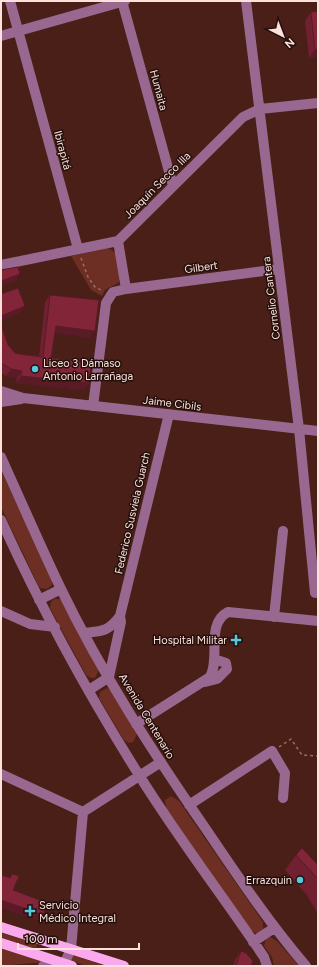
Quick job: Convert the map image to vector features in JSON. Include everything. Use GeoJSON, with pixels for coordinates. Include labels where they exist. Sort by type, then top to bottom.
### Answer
{"type":"FeatureCollection","features":[{"type":"Feature","properties":{"kind":"main road"},"geometry":{"type":"LineString","coordinates":[[1,927],[124,966]]}},
{"type":"Feature","properties":{"kind":"main road"},"geometry":{"type":"LineString","coordinates":[[1,943],[68,965]]}},
{"type":"Feature","properties":{"kind":"street","name":"Ibirapitá"},"geometry":{"type":"LineString","coordinates":[[10,1],[78,249]]}},
{"type":"Feature","properties":{"kind":"street"},"geometry":{"type":"LineString","coordinates":[[1,36],[123,1]]}},
{"type":"Feature","properties":{"kind":"street","name":"Humaita"},"geometry":{"type":"LineString","coordinates":[[123,1],[173,186]]}},
{"type":"Feature","properties":{"kind":"street","name":"Cornelio Cantera"},"geometry":{"type":"LineString","coordinates":[[246,1],[299,429],[315,593]]}},
{"type":"Feature","properties":{"kind":"street","name":"Joaquín Secco Illa"},"geometry":{"type":"LineString","coordinates":[[118,241],[243,117],[260,109],[318,103]]}},
{"type":"Feature","properties":{"kind":"street"},"geometry":{"type":"LineString","coordinates":[[1,265],[118,241],[126,289],[114,290],[107,298],[93,406]]}},
{"type":"Feature","properties":{"kind":"street","name":"Gilbert"},"geometry":{"type":"LineString","coordinates":[[126,289],[279,269]]}},
{"type":"Feature","properties":{"kind":"street","name":"Jaime Cibils"},"geometry":{"type":"LineString","coordinates":[[1,391],[23,398],[318,431]]}},
{"type":"Feature","properties":{"kind":"street","name":"Jaime Cibils"},"geometry":{"type":"LineString","coordinates":[[1,402],[23,398]]}},
{"type":"Feature","properties":{"kind":"street","name":"Federico Susviela Guarch"},"geometry":{"type":"LineString","coordinates":[[109,677],[121,622],[120,616],[169,414]]}},
{"type":"Feature","properties":{"kind":"street","name":"Avenida Centenario"},"geometry":{"type":"LineString","coordinates":[[1,457],[84,633],[136,724],[189,805],[274,928],[306,966]]}},
{"type":"Feature","properties":{"kind":"street"},"geometry":{"type":"LineString","coordinates":[[1,520],[39,600],[88,690],[139,776],[266,960],[267,966]]}},
{"type":"Feature","properties":{"kind":"street"},"geometry":{"type":"LineString","coordinates":[[274,618],[283,531]]}},
{"type":"Feature","properties":{"kind":"street"},"geometry":{"type":"LineString","coordinates":[[39,600],[62,589]]}},
{"type":"Feature","properties":{"kind":"street"},"geometry":{"type":"LineString","coordinates":[[1,611],[30,624],[54,627]]}},
{"type":"Feature","properties":{"kind":"street"},"geometry":{"type":"LineString","coordinates":[[136,724],[205,682],[218,679],[227,669],[226,663],[214,659],[216,624],[222,615],[228,612],[274,618],[318,621]]}},
{"type":"Feature","properties":{"kind":"street"},"geometry":{"type":"LineString","coordinates":[[84,633],[104,631],[111,627],[120,616]]}},
{"type":"Feature","properties":{"kind":"street"},"geometry":{"type":"LineString","coordinates":[[88,690],[109,677]]}},
{"type":"Feature","properties":{"kind":"street"},"geometry":{"type":"LineString","coordinates":[[189,805],[272,751],[285,773],[283,798]]}},
{"type":"Feature","properties":{"kind":"street"},"geometry":{"type":"LineString","coordinates":[[83,812],[161,762]]}},
{"type":"Feature","properties":{"kind":"street"},"geometry":{"type":"LineString","coordinates":[[1,774],[83,812]]}},
{"type":"Feature","properties":{"kind":"street"},"geometry":{"type":"LineString","coordinates":[[43,966],[68,965],[71,949],[83,812]]}},
{"type":"Feature","properties":{"kind":"street"},"geometry":{"type":"LineString","coordinates":[[253,942],[274,928]]}},
{"type":"Feature","properties":{"kind":"path"},"geometry":{"type":"LineString","coordinates":[[78,249],[88,278],[96,287],[101,289],[107,298]]}},
{"type":"Feature","properties":{"kind":"path"},"geometry":{"type":"LineString","coordinates":[[272,751],[291,739],[302,755],[318,756]]}},
{"type":"Feature","properties":{"kind":"shaded area"},"geometry":{"type":"Polygon","coordinates":[[[108,248],[116,253],[120,279],[118,283],[105,290],[102,296],[91,290],[71,256],[108,248]]]}},
{"type":"Feature","properties":{"kind":"shaded area"},"geometry":{"type":"Polygon","coordinates":[[[1,470],[52,580],[52,585],[47,589],[40,588],[38,585],[1,507],[1,470]]]}},
{"type":"Feature","properties":{"kind":"shaded area"},"geometry":{"type":"Polygon","coordinates":[[[54,599],[61,599],[99,670],[95,678],[91,678],[86,675],[50,608],[51,602],[54,599]]]}},
{"type":"Feature","properties":{"kind":"shaded area"},"geometry":{"type":"Polygon","coordinates":[[[107,688],[110,689],[137,734],[133,742],[129,743],[124,740],[99,698],[100,692],[107,688]]]}},
{"type":"Feature","properties":{"kind":"shaded area"},"geometry":{"type":"Polygon","coordinates":[[[171,796],[179,801],[263,922],[263,930],[257,934],[249,929],[166,808],[165,800],[171,796]]]}},
{"type":"Feature","properties":{"kind":"shaded area"},"geometry":{"type":"Polygon","coordinates":[[[1,933],[37,944],[36,950],[1,939],[1,933]]]}},
{"type":"Feature","properties":{"kind":"shaded area"},"geometry":{"type":"Polygon","coordinates":[[[270,937],[277,941],[299,966],[274,966],[272,957],[264,946],[266,939],[270,937]]]}},
{"type":"Feature","properties":{"kind":"shaded area"},"geometry":{"type":"Polygon","coordinates":[[[1,948],[45,962],[1,966],[1,948]]]}},
{"type":"Feature","properties":{"kind":"shaded area"},"geometry":{"type":"Polygon","coordinates":[[[72,955],[105,966],[87,966],[71,961],[72,955]]]}},
{"type":"Feature","properties":{"kind":"building"},"geometry":{"type":"Polygon","coordinates":[[[318,11],[318,49],[315,50],[311,12],[318,11]]]}},
{"type":"Feature","properties":{"kind":"building"},"geometry":{"type":"Polygon","coordinates":[[[18,267],[20,274],[1,281],[1,270],[18,267]]]}},
{"type":"Feature","properties":{"kind":"building"},"geometry":{"type":"Polygon","coordinates":[[[18,288],[25,306],[1,316],[1,294],[18,288]]]}},
{"type":"Feature","properties":{"kind":"building"},"geometry":{"type":"Polygon","coordinates":[[[50,295],[99,300],[95,331],[56,326],[51,358],[91,363],[89,383],[21,376],[22,371],[11,369],[1,363],[1,325],[8,345],[15,353],[43,357],[50,295]]]}},
{"type":"Feature","properties":{"kind":"building"},"geometry":{"type":"Polygon","coordinates":[[[302,848],[318,865],[318,879],[296,855],[302,848]]]}},
{"type":"Feature","properties":{"kind":"building"},"geometry":{"type":"Polygon","coordinates":[[[12,874],[19,876],[13,890],[47,903],[43,915],[1,900],[1,875],[10,878],[12,874]]]}},
{"type":"Feature","properties":{"kind":"building"},"geometry":{"type":"Polygon","coordinates":[[[241,951],[246,953],[253,961],[251,966],[236,966],[241,951]]]}},
{"type":"Feature","properties":{"kind":"place","name":"Liceo 3 Dámaso Antonio Larrañaga"},"geometry":{"type":"Point","coordinates":[35,369]}},
{"type":"Feature","properties":{"kind":"place","name":"Hospital Militar"},"geometry":{"type":"Point","coordinates":[236,640]}},
{"type":"Feature","properties":{"kind":"place","name":"Errazquin"},"geometry":{"type":"Point","coordinates":[300,880]}},
{"type":"Feature","properties":{"kind":"place","name":"Servicio Médico Integral"},"geometry":{"type":"Point","coordinates":[30,911]}}]}
